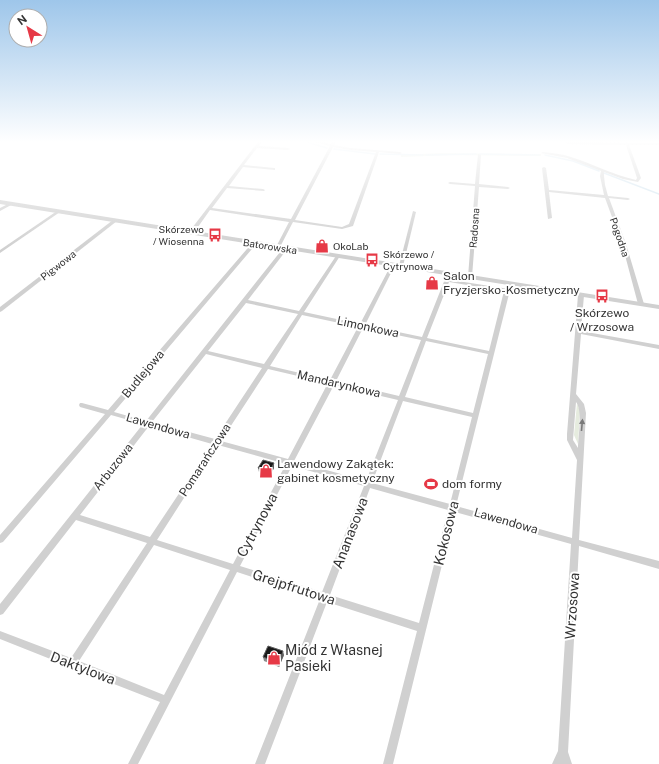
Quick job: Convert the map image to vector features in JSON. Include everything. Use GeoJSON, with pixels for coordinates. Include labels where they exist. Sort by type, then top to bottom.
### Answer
{"type":"FeatureCollection","features":[{"type":"Feature","properties":{"kind":"street"},"geometry":{"type":"LineString","coordinates":[[190,233],[233,178]]}},
{"type":"Feature","properties":{"kind":"street"},"geometry":{"type":"LineString","coordinates":[[278,247],[316,178]]}},
{"type":"Feature","properties":{"kind":"street"},"geometry":{"type":"LineString","coordinates":[[209,209],[342,228],[348,227],[368,178]]}},
{"type":"Feature","properties":{"kind":"street","name":"Radosna"},"geometry":{"type":"LineString","coordinates":[[470,277],[478,178]]}},
{"type":"Feature","properties":{"kind":"street"},"geometry":{"type":"LineString","coordinates":[[545,178],[550,218]]}},
{"type":"Feature","properties":{"kind":"street","name":"Pogodna"},"geometry":{"type":"LineString","coordinates":[[602,178],[607,197],[622,239],[640,304]]}},
{"type":"Feature","properties":{"kind":"street"},"geometry":{"type":"LineString","coordinates":[[627,178],[637,181],[640,178]]}},
{"type":"Feature","properties":{"kind":"street"},"geometry":{"type":"LineString","coordinates":[[450,183],[508,188]]}},
{"type":"Feature","properties":{"kind":"street"},"geometry":{"type":"LineString","coordinates":[[226,187],[263,190]]}},
{"type":"Feature","properties":{"kind":"street"},"geometry":{"type":"LineString","coordinates":[[547,191],[628,199]]}},
{"type":"Feature","properties":{"kind":"street","name":"Batorowska"},"geometry":{"type":"LineString","coordinates":[[0,202],[659,307]]}},
{"type":"Feature","properties":{"kind":"street"},"geometry":{"type":"LineString","coordinates":[[0,210],[11,204]]}},
{"type":"Feature","properties":{"kind":"street"},"geometry":{"type":"LineString","coordinates":[[0,252],[58,212]]}},
{"type":"Feature","properties":{"kind":"street","name":"Cytrynowa"},"geometry":{"type":"LineString","coordinates":[[133,764],[332,382],[362,326],[397,266],[414,212]]}},
{"type":"Feature","properties":{"kind":"street","name":"Pigwowa"},"geometry":{"type":"LineString","coordinates":[[0,310],[115,221]]}},
{"type":"Feature","properties":{"kind":"street","name":"Budlejowa"},"geometry":{"type":"LineString","coordinates":[[0,540],[255,243]]}},
{"type":"Feature","properties":{"kind":"street","name":"Arbuzowa"},"geometry":{"type":"LineString","coordinates":[[0,611],[286,248]]}},
{"type":"Feature","properties":{"kind":"street","name":"Pomarańczowa"},"geometry":{"type":"LineString","coordinates":[[72,664],[338,256]]}},
{"type":"Feature","properties":{"kind":"street","name":"Ananasowa"},"geometry":{"type":"LineString","coordinates":[[260,764],[447,280]]}},
{"type":"Feature","properties":{"kind":"street","name":"Kokosowa"},"geometry":{"type":"LineString","coordinates":[[388,764],[507,290],[447,280]]}},
{"type":"Feature","properties":{"kind":"street","name":"Wrzosowa"},"geometry":{"type":"LineString","coordinates":[[580,459],[570,440],[581,295]]}},
{"type":"Feature","properties":{"kind":"street","name":"Limonkowa"},"geometry":{"type":"LineString","coordinates":[[244,301],[491,353]]}},
{"type":"Feature","properties":{"kind":"street"},"geometry":{"type":"LineString","coordinates":[[578,332],[659,347]]}},
{"type":"Feature","properties":{"kind":"street","name":"Mandarynkowa"},"geometry":{"type":"LineString","coordinates":[[204,352],[475,416]]}},
{"type":"Feature","properties":{"kind":"street","name":"Wrzosowa"},"geometry":{"type":"LineString","coordinates":[[567,764],[563,752],[577,541],[583,413],[581,404],[573,394]]}},
{"type":"Feature","properties":{"kind":"street","name":"Lawendowa"},"geometry":{"type":"LineString","coordinates":[[82,405],[452,506],[659,565]]}},
{"type":"Feature","properties":{"kind":"street","name":"Grejpfrutowa"},"geometry":{"type":"LineString","coordinates":[[74,516],[153,540],[422,628]]}},
{"type":"Feature","properties":{"kind":"street","name":"Daktylowa"},"geometry":{"type":"LineString","coordinates":[[0,635],[166,700]]}},
{"type":"Feature","properties":{"kind":"street","name":"Wrzosowa"},"geometry":{"type":"LineString","coordinates":[[557,764],[563,752]]}},
{"type":"Feature","properties":{"kind":"shaded area"},"geometry":{"type":"Polygon","coordinates":[[[577,403],[580,411],[578,444],[574,435],[577,403]]]}},
{"type":"Feature","properties":{"kind":"building"},"geometry":{"type":"Polygon","coordinates":[[[263,460],[274,463],[270,471],[258,468],[263,460]]]}},
{"type":"Feature","properties":{"kind":"building","name":"Miód z Własnej Pasieki"},"geometry":{"type":"Polygon","coordinates":[[[268,646],[283,651],[279,663],[263,657],[268,646]]]}},
{"type":"Feature","properties":{"kind":"waterway"},"geometry":{"type":"LineString","coordinates":[[616,178],[659,194]]}},
{"type":"Feature","properties":{"kind":"place","name":"Skórzewo / Wiosenna"},"geometry":{"type":"Point","coordinates":[215,235]}},
{"type":"Feature","properties":{"kind":"place","name":"OkoLab"},"geometry":{"type":"Point","coordinates":[322,246]}},
{"type":"Feature","properties":{"kind":"place","name":"Skórzewo / Cytrynowa"},"geometry":{"type":"Point","coordinates":[372,260]}},
{"type":"Feature","properties":{"kind":"place","name":"Salon Fryzjersko-Kosmetyczny"},"geometry":{"type":"Point","coordinates":[432,283]}},
{"type":"Feature","properties":{"kind":"place","name":"Skórzewo / Wrzosowa"},"geometry":{"type":"Point","coordinates":[602,296]}},
{"type":"Feature","properties":{"kind":"place","name":"Lawendowy Zakątek: gabinet kosmetyczny"},"geometry":{"type":"Point","coordinates":[266,471]}},
{"type":"Feature","properties":{"kind":"place","name":"dom formy"},"geometry":{"type":"Point","coordinates":[431,484]}},
{"type":"Feature","properties":{"kind":"place","name":"Miód z Własnej Pasieki"},"geometry":{"type":"Point","coordinates":[274,658]}}]}
